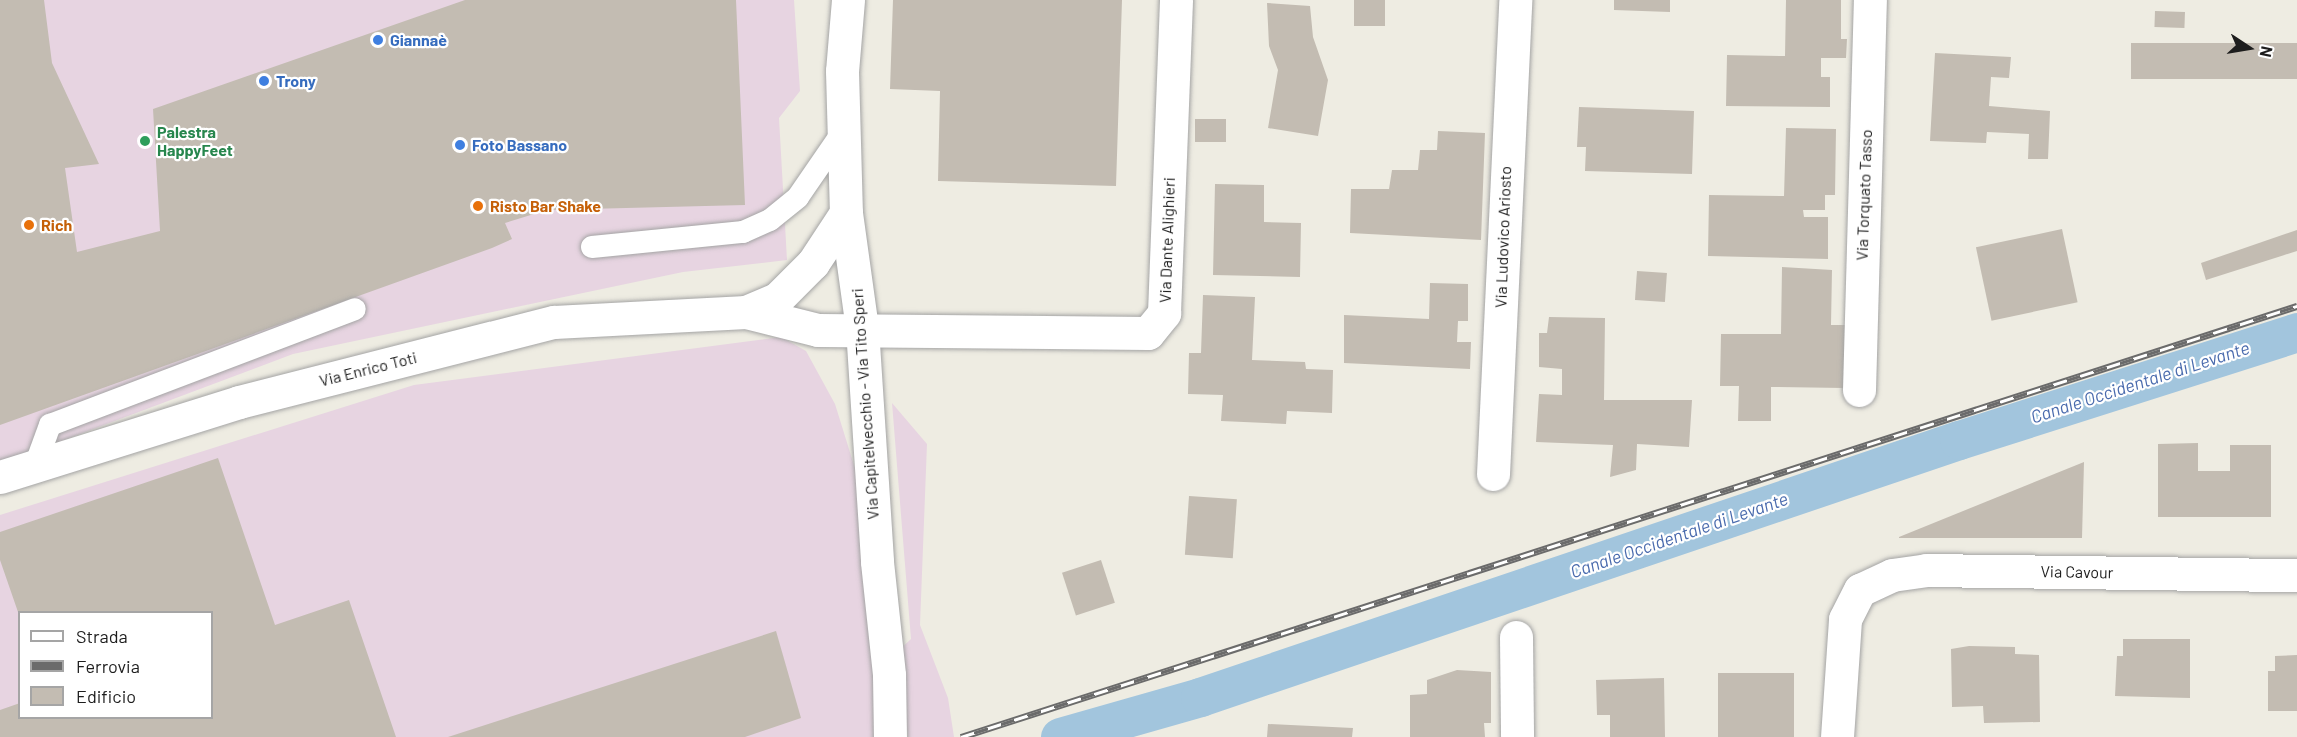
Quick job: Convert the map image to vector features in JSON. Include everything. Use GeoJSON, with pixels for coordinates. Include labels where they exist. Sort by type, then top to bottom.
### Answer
{"type":"FeatureCollection","features":[{"type":"Feature","properties":{"kind":"street"},"geometry":{"type":"LineString","coordinates":[[825,0],[842,71]]}},
{"type":"Feature","properties":{"kind":"street"},"geometry":{"type":"LineString","coordinates":[[842,71],[848,0]]}},
{"type":"Feature","properties":{"kind":"street","name":"Via Dante Alighieri"},"geometry":{"type":"LineString","coordinates":[[862,328],[1148,333],[1159,323],[1164,313],[1176,0]]}},
{"type":"Feature","properties":{"kind":"street","name":"Via Ludovico Ariosto"},"geometry":{"type":"LineString","coordinates":[[1493,474],[1515,0]]}},
{"type":"Feature","properties":{"kind":"street","name":"Via Torquato Tasso"},"geometry":{"type":"LineString","coordinates":[[1859,390],[1870,0]]}},
{"type":"Feature","properties":{"kind":"street","name":"Via Capitelvecchio - Via Tito Speri"},"geometry":{"type":"LineString","coordinates":[[842,71],[846,213],[862,328],[877,562],[889,675],[890,737]]}},
{"type":"Feature","properties":{"kind":"street","name":"Via Enrico Toti"},"geometry":{"type":"LineString","coordinates":[[746,312],[777,299],[813,263],[846,213]]}},
{"type":"Feature","properties":{"kind":"street","name":"Via Enrico Toti"},"geometry":{"type":"LineString","coordinates":[[0,477],[239,402],[554,322],[746,312],[818,330],[862,328]]}},
{"type":"Feature","properties":{"kind":"street","name":"Via Cavour"},"geometry":{"type":"LineString","coordinates":[[1838,737],[1845,619],[1860,590],[1892,575],[1926,570],[2297,575]]}},
{"type":"Feature","properties":{"kind":"street"},"geometry":{"type":"LineString","coordinates":[[1516,637],[1517,737]]}},
{"type":"Feature","properties":{"kind":"lane"},"geometry":{"type":"LineString","coordinates":[[592,247],[743,232],[761,224],[798,197],[844,130]]}},
{"type":"Feature","properties":{"kind":"lane"},"geometry":{"type":"LineString","coordinates":[[35,466],[50,425],[355,309]]}},
{"type":"Feature","properties":{"kind":"shaded area"},"geometry":{"type":"Polygon","coordinates":[[[0,0],[794,0],[800,91],[779,118],[787,260],[683,272],[293,354],[0,464],[0,0]]]}},
{"type":"Feature","properties":{"kind":"shaded area"},"geometry":{"type":"Polygon","coordinates":[[[781,337],[806,351],[835,404],[862,491],[888,737],[0,737],[0,515],[414,385],[781,337]]]}},
{"type":"Feature","properties":{"kind":"shaded area"},"geometry":{"type":"Polygon","coordinates":[[[892,403],[927,444],[920,625],[948,698],[954,737],[908,737],[897,652],[911,639],[892,403]]]}},
{"type":"Feature","properties":{"kind":"building"},"geometry":{"type":"Polygon","coordinates":[[[0,0],[44,0],[52,63],[99,164],[65,168],[77,252],[160,231],[153,109],[465,0],[736,0],[745,205],[547,210],[505,223],[512,239],[492,248],[0,425],[0,0]]]}},
{"type":"Feature","properties":{"kind":"building"},"geometry":{"type":"Polygon","coordinates":[[[893,0],[1122,0],[1116,186],[938,181],[940,91],[890,89],[893,0]]]}},
{"type":"Feature","properties":{"kind":"building"},"geometry":{"type":"Polygon","coordinates":[[[1354,0],[1385,0],[1385,26],[1354,26],[1354,0]]]}},
{"type":"Feature","properties":{"kind":"building"},"geometry":{"type":"Polygon","coordinates":[[[1614,0],[1670,0],[1670,12],[1614,10],[1614,0]]]}},
{"type":"Feature","properties":{"kind":"building"},"geometry":{"type":"Polygon","coordinates":[[[1786,0],[1841,0],[1841,39],[1847,39],[1846,58],[1821,58],[1821,77],[1830,77],[1830,107],[1726,106],[1727,55],[1785,56],[1786,0]]]}},
{"type":"Feature","properties":{"kind":"building"},"geometry":{"type":"Polygon","coordinates":[[[1267,3],[1310,6],[1313,37],[1328,80],[1318,136],[1268,128],[1278,70],[1269,46],[1267,3]]]}},
{"type":"Feature","properties":{"kind":"building"},"geometry":{"type":"Polygon","coordinates":[[[2155,11],[2185,12],[2184,28],[2154,27],[2155,11]]]}},
{"type":"Feature","properties":{"kind":"building"},"geometry":{"type":"Polygon","coordinates":[[[2131,43],[2297,43],[2297,79],[2131,79],[2131,43]]]}},
{"type":"Feature","properties":{"kind":"building"},"geometry":{"type":"Polygon","coordinates":[[[1935,53],[2011,57],[2009,78],[1991,77],[1989,106],[2050,111],[2048,159],[2028,159],[2029,134],[1987,132],[1986,143],[1930,141],[1935,53]]]}},
{"type":"Feature","properties":{"kind":"building"},"geometry":{"type":"Polygon","coordinates":[[[1579,107],[1694,111],[1692,174],[1585,171],[1586,147],[1577,147],[1579,107]]]}},
{"type":"Feature","properties":{"kind":"building"},"geometry":{"type":"Polygon","coordinates":[[[1195,119],[1226,119],[1226,142],[1195,142],[1195,119]]]}},
{"type":"Feature","properties":{"kind":"building"},"geometry":{"type":"Polygon","coordinates":[[[1786,128],[1836,129],[1835,195],[1825,195],[1825,210],[1803,210],[1804,217],[1828,217],[1828,259],[1708,256],[1709,195],[1784,196],[1786,128]]]}},
{"type":"Feature","properties":{"kind":"building"},"geometry":{"type":"Polygon","coordinates":[[[1438,131],[1485,133],[1481,240],[1350,233],[1351,189],[1389,189],[1392,170],[1418,170],[1420,150],[1437,150],[1438,131]]]}},
{"type":"Feature","properties":{"kind":"building"},"geometry":{"type":"Polygon","coordinates":[[[1215,184],[1264,185],[1264,222],[1301,223],[1300,277],[1213,275],[1215,184]]]}},
{"type":"Feature","properties":{"kind":"building"},"geometry":{"type":"Polygon","coordinates":[[[2062,229],[2078,302],[1992,321],[1976,247],[2062,229]]]}},
{"type":"Feature","properties":{"kind":"building"},"geometry":{"type":"Polygon","coordinates":[[[2297,230],[2297,251],[2206,280],[2201,263],[2297,230]]]}},
{"type":"Feature","properties":{"kind":"building"},"geometry":{"type":"Polygon","coordinates":[[[1782,267],[1832,270],[1831,325],[1845,325],[1844,388],[1771,387],[1771,421],[1738,421],[1739,386],[1720,386],[1721,334],[1781,334],[1782,267]]]}},
{"type":"Feature","properties":{"kind":"building"},"geometry":{"type":"Polygon","coordinates":[[[1637,271],[1667,273],[1665,302],[1635,300],[1637,271]]]}},
{"type":"Feature","properties":{"kind":"building"},"geometry":{"type":"Polygon","coordinates":[[[1430,283],[1468,284],[1468,321],[1458,321],[1457,342],[1471,342],[1470,369],[1344,363],[1344,315],[1429,319],[1430,283]]]}},
{"type":"Feature","properties":{"kind":"building"},"geometry":{"type":"Polygon","coordinates":[[[1203,295],[1255,297],[1252,360],[1305,362],[1306,369],[1333,370],[1332,413],[1287,411],[1286,424],[1221,421],[1223,395],[1188,394],[1189,353],[1201,353],[1203,295]]]}},
{"type":"Feature","properties":{"kind":"building"},"geometry":{"type":"Polygon","coordinates":[[[1549,317],[1605,318],[1604,400],[1692,400],[1689,447],[1637,444],[1636,470],[1610,477],[1613,445],[1536,442],[1539,394],[1562,395],[1562,369],[1539,367],[1539,333],[1547,333],[1549,317]]]}},
{"type":"Feature","properties":{"kind":"building"},"geometry":{"type":"Polygon","coordinates":[[[2198,443],[2198,471],[2230,471],[2230,445],[2271,445],[2271,517],[2158,517],[2158,444],[2198,443]]]}},
{"type":"Feature","properties":{"kind":"building"},"geometry":{"type":"Polygon","coordinates":[[[218,458],[275,625],[349,600],[396,737],[0,737],[0,710],[18,704],[18,719],[213,719],[213,611],[18,612],[0,560],[0,532],[218,458]]]}},
{"type":"Feature","properties":{"kind":"building"},"geometry":{"type":"Polygon","coordinates":[[[2084,462],[2082,538],[1899,538],[1899,537],[2084,462]]]}},
{"type":"Feature","properties":{"kind":"building"},"geometry":{"type":"Polygon","coordinates":[[[1189,496],[1237,499],[1233,558],[1185,555],[1189,496]]]}},
{"type":"Feature","properties":{"kind":"building"},"geometry":{"type":"Polygon","coordinates":[[[1101,560],[1115,603],[1076,615],[1062,573],[1101,560]]]}},
{"type":"Feature","properties":{"kind":"building"},"geometry":{"type":"Polygon","coordinates":[[[776,631],[801,718],[745,737],[448,737],[776,631]]]}},
{"type":"Feature","properties":{"kind":"building"},"geometry":{"type":"Polygon","coordinates":[[[2123,639],[2190,639],[2190,698],[2115,696],[2117,656],[2123,656],[2123,639]]]}},
{"type":"Feature","properties":{"kind":"building"},"geometry":{"type":"Polygon","coordinates":[[[1969,646],[2015,647],[2015,654],[2039,655],[2040,722],[1984,723],[1983,706],[1952,707],[1951,649],[1969,646]]]}},
{"type":"Feature","properties":{"kind":"building"},"geometry":{"type":"Polygon","coordinates":[[[2297,655],[2297,711],[2268,711],[2268,671],[2275,671],[2275,656],[2297,655]]]}},
{"type":"Feature","properties":{"kind":"building"},"geometry":{"type":"Polygon","coordinates":[[[1457,670],[1491,672],[1491,723],[1484,723],[1485,737],[1410,737],[1410,695],[1427,694],[1427,680],[1457,670]]]}},
{"type":"Feature","properties":{"kind":"building"},"geometry":{"type":"Polygon","coordinates":[[[1718,673],[1794,673],[1794,737],[1718,737],[1718,673]]]}},
{"type":"Feature","properties":{"kind":"building"},"geometry":{"type":"Polygon","coordinates":[[[1664,678],[1665,737],[1610,737],[1610,715],[1597,715],[1596,680],[1664,678]]]}},
{"type":"Feature","properties":{"kind":"building"},"geometry":{"type":"Polygon","coordinates":[[[1268,724],[1353,728],[1352,737],[1267,737],[1268,724]]]}},
{"type":"Feature","properties":{"kind":"waterway","name":"Canale Occidentale di Levante"},"geometry":{"type":"LineString","coordinates":[[1060,737],[1200,697],[1959,440],[2297,332]]}},
{"type":"Feature","properties":{"kind":"railway"},"geometry":{"type":"LineString","coordinates":[[961,737],[2297,306]]}},
{"type":"Feature","properties":{"kind":"place","name":"Giannaè"},"geometry":{"type":"Point","coordinates":[378,40]}},
{"type":"Feature","properties":{"kind":"place","name":"Trony"},"geometry":{"type":"Point","coordinates":[264,81]}},
{"type":"Feature","properties":{"kind":"place","name":"Palestra HappyFeet"},"geometry":{"type":"Point","coordinates":[145,141]}},
{"type":"Feature","properties":{"kind":"place","name":"Foto Bassano"},"geometry":{"type":"Point","coordinates":[460,145]}},
{"type":"Feature","properties":{"kind":"place","name":"Risto Bar Shake"},"geometry":{"type":"Point","coordinates":[478,206]}},
{"type":"Feature","properties":{"kind":"place","name":"Rich"},"geometry":{"type":"Point","coordinates":[29,225]}}]}
